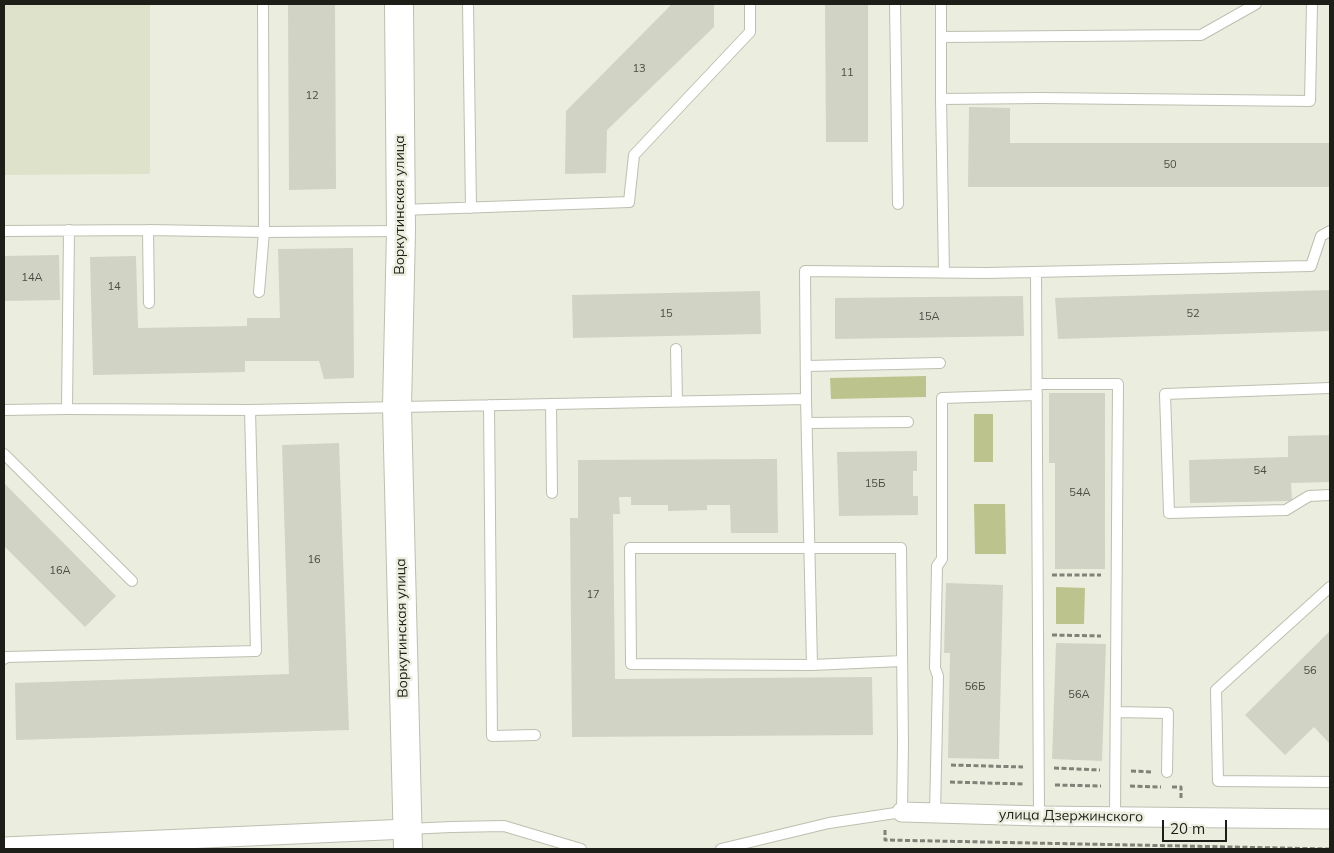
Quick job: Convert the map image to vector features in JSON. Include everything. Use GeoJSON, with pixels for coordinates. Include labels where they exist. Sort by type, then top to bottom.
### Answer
{"type":"FeatureCollection","features":[{"type":"Feature","properties":{"kind":"street","name":"Воркутинская улица"},"geometry":{"type":"LineString","coordinates":[[399,4],[400,221],[397,407],[408,839]]}},
{"type":"Feature","properties":{"kind":"street","name":"улица Дзержинского"},"geometry":{"type":"LineString","coordinates":[[893,813],[1330,819]]}},
{"type":"Feature","properties":{"kind":"street"},"geometry":{"type":"LineString","coordinates":[[4,847],[408,839]]}},
{"type":"Feature","properties":{"kind":"lane"},"geometry":{"type":"LineString","coordinates":[[259,292],[264,232],[263,4]]}},
{"type":"Feature","properties":{"kind":"lane"},"geometry":{"type":"LineString","coordinates":[[468,4],[471,208]]}},
{"type":"Feature","properties":{"kind":"lane"},"geometry":{"type":"LineString","coordinates":[[4,231],[148,230],[264,232],[400,221],[471,208],[629,202],[634,155],[750,32],[750,4]]}},
{"type":"Feature","properties":{"kind":"lane"},"geometry":{"type":"LineString","coordinates":[[895,4],[898,204]]}},
{"type":"Feature","properties":{"kind":"lane"},"geometry":{"type":"LineString","coordinates":[[941,4],[944,272]]}},
{"type":"Feature","properties":{"kind":"lane"},"geometry":{"type":"LineString","coordinates":[[941,37],[1201,35],[1256,4]]}},
{"type":"Feature","properties":{"kind":"lane"},"geometry":{"type":"LineString","coordinates":[[941,99],[1040,98],[1310,102],[1312,4]]}},
{"type":"Feature","properties":{"kind":"lane"},"geometry":{"type":"LineString","coordinates":[[67,409],[69,230]]}},
{"type":"Feature","properties":{"kind":"lane"},"geometry":{"type":"LineString","coordinates":[[148,230],[149,303]]}},
{"type":"Feature","properties":{"kind":"lane"},"geometry":{"type":"LineString","coordinates":[[812,665],[805,271],[986,274],[1311,266],[1321,236],[1330,231]]}},
{"type":"Feature","properties":{"kind":"lane"},"geometry":{"type":"LineString","coordinates":[[1036,272],[1039,816]]}},
{"type":"Feature","properties":{"kind":"lane"},"geometry":{"type":"LineString","coordinates":[[676,349],[678,402]]}},
{"type":"Feature","properties":{"kind":"lane"},"geometry":{"type":"LineString","coordinates":[[806,366],[940,363]]}},
{"type":"Feature","properties":{"kind":"lane"},"geometry":{"type":"LineString","coordinates":[[1037,384],[1118,384],[1115,816]]}},
{"type":"Feature","properties":{"kind":"lane"},"geometry":{"type":"LineString","coordinates":[[1330,388],[1165,394],[1169,514],[1286,510],[1309,496],[1330,495]]}},
{"type":"Feature","properties":{"kind":"lane"},"geometry":{"type":"LineString","coordinates":[[935,813],[938,676],[935,668],[937,566],[942,559],[942,398],[1037,396]]}},
{"type":"Feature","properties":{"kind":"lane"},"geometry":{"type":"LineString","coordinates":[[4,410],[250,410],[806,399]]}},
{"type":"Feature","properties":{"kind":"lane"},"geometry":{"type":"LineString","coordinates":[[551,404],[552,493]]}},
{"type":"Feature","properties":{"kind":"lane"},"geometry":{"type":"LineString","coordinates":[[489,405],[492,736],[535,735]]}},
{"type":"Feature","properties":{"kind":"lane"},"geometry":{"type":"LineString","coordinates":[[5,657],[256,651],[250,410]]}},
{"type":"Feature","properties":{"kind":"lane"},"geometry":{"type":"LineString","coordinates":[[807,424],[908,422]]}},
{"type":"Feature","properties":{"kind":"lane"},"geometry":{"type":"LineString","coordinates":[[4,454],[132,581]]}},
{"type":"Feature","properties":{"kind":"lane"},"geometry":{"type":"LineString","coordinates":[[721,849],[829,823],[893,813],[903,744],[901,548],[630,548],[631,664],[812,665],[902,661]]}},
{"type":"Feature","properties":{"kind":"lane"},"geometry":{"type":"LineString","coordinates":[[1330,587],[1216,690],[1218,781],[1330,782]]}},
{"type":"Feature","properties":{"kind":"lane"},"geometry":{"type":"LineString","coordinates":[[1116,712],[1168,713],[1167,772]]}},
{"type":"Feature","properties":{"kind":"lane"},"geometry":{"type":"LineString","coordinates":[[408,839],[451,826],[504,826],[581,849]]}},
{"type":"Feature","properties":{"kind":"path"},"geometry":{"type":"LineString","coordinates":[[1038,575],[1117,575]]}},
{"type":"Feature","properties":{"kind":"path"},"geometry":{"type":"LineString","coordinates":[[1038,635],[1116,636]]}},
{"type":"Feature","properties":{"kind":"path"},"geometry":{"type":"LineString","coordinates":[[893,813],[884,840],[1330,848]]}},
{"type":"Feature","properties":{"kind":"shaded area"},"geometry":{"type":"Polygon","coordinates":[[[4,4],[150,4],[150,174],[4,175],[4,4]]]}},
{"type":"Feature","properties":{"kind":"green space"},"geometry":{"type":"Polygon","coordinates":[[[926,376],[926,397],[831,399],[830,378],[926,376]]]}},
{"type":"Feature","properties":{"kind":"green space"},"geometry":{"type":"Polygon","coordinates":[[[974,414],[993,414],[993,462],[974,462],[974,414]]]}},
{"type":"Feature","properties":{"kind":"green space"},"geometry":{"type":"Polygon","coordinates":[[[974,504],[1005,504],[1006,554],[975,554],[974,504]]]}},
{"type":"Feature","properties":{"kind":"green space"},"geometry":{"type":"Polygon","coordinates":[[[1056,587],[1085,588],[1084,624],[1056,624],[1056,587]]]}},
{"type":"Feature","properties":{"kind":"building"},"geometry":{"type":"Polygon","coordinates":[[[288,4],[335,4],[336,189],[289,190],[288,4]]]}},
{"type":"Feature","properties":{"kind":"building"},"geometry":{"type":"Polygon","coordinates":[[[670,4],[714,4],[714,27],[607,130],[606,173],[565,174],[566,111],[670,4]]]}},
{"type":"Feature","properties":{"kind":"building"},"geometry":{"type":"Polygon","coordinates":[[[825,4],[868,4],[868,142],[826,142],[825,4]]]}},
{"type":"Feature","properties":{"kind":"building"},"geometry":{"type":"Polygon","coordinates":[[[969,107],[1010,108],[1010,143],[1330,143],[1330,187],[968,187],[969,107]]]}},
{"type":"Feature","properties":{"kind":"building"},"geometry":{"type":"Polygon","coordinates":[[[353,248],[354,378],[324,379],[319,361],[245,361],[245,372],[93,375],[90,257],[136,256],[138,328],[247,326],[247,318],[280,318],[278,249],[353,248]]]}},
{"type":"Feature","properties":{"kind":"building"},"geometry":{"type":"Polygon","coordinates":[[[59,255],[60,300],[4,301],[4,256],[59,255]]]}},
{"type":"Feature","properties":{"kind":"building"},"geometry":{"type":"Polygon","coordinates":[[[1330,290],[1330,331],[1058,339],[1055,298],[1330,290]]]}},
{"type":"Feature","properties":{"kind":"building"},"geometry":{"type":"Polygon","coordinates":[[[760,291],[761,334],[573,338],[572,295],[760,291]]]}},
{"type":"Feature","properties":{"kind":"building"},"geometry":{"type":"Polygon","coordinates":[[[1023,296],[1024,336],[835,339],[835,298],[1023,296]]]}},
{"type":"Feature","properties":{"kind":"building"},"geometry":{"type":"Polygon","coordinates":[[[1049,393],[1105,393],[1105,569],[1055,569],[1055,463],[1049,463],[1049,393]]]}},
{"type":"Feature","properties":{"kind":"building"},"geometry":{"type":"Polygon","coordinates":[[[1330,435],[1330,482],[1291,483],[1292,501],[1190,503],[1189,460],[1288,457],[1288,436],[1330,435]]]}},
{"type":"Feature","properties":{"kind":"building"},"geometry":{"type":"Polygon","coordinates":[[[339,443],[349,730],[16,740],[15,683],[289,674],[282,445],[339,443]]]}},
{"type":"Feature","properties":{"kind":"building"},"geometry":{"type":"Polygon","coordinates":[[[917,451],[917,471],[913,471],[913,496],[918,496],[918,515],[839,516],[837,452],[917,451]]]}},
{"type":"Feature","properties":{"kind":"building"},"geometry":{"type":"Polygon","coordinates":[[[777,459],[778,533],[731,533],[730,505],[707,505],[707,510],[668,511],[668,505],[631,505],[631,497],[619,497],[620,514],[613,514],[615,679],[872,677],[873,735],[572,737],[570,518],[578,518],[578,460],[777,459]]]}},
{"type":"Feature","properties":{"kind":"building"},"geometry":{"type":"Polygon","coordinates":[[[4,483],[116,596],[85,627],[4,546],[4,483]]]}},
{"type":"Feature","properties":{"kind":"building"},"geometry":{"type":"Polygon","coordinates":[[[946,583],[1003,585],[999,759],[948,758],[950,653],[944,653],[946,583]]]}},
{"type":"Feature","properties":{"kind":"building"},"geometry":{"type":"Polygon","coordinates":[[[1330,631],[1330,744],[1314,727],[1285,755],[1245,715],[1330,631]]]}},
{"type":"Feature","properties":{"kind":"building"},"geometry":{"type":"Polygon","coordinates":[[[1056,643],[1106,644],[1102,761],[1052,759],[1056,643]]]}}]}
